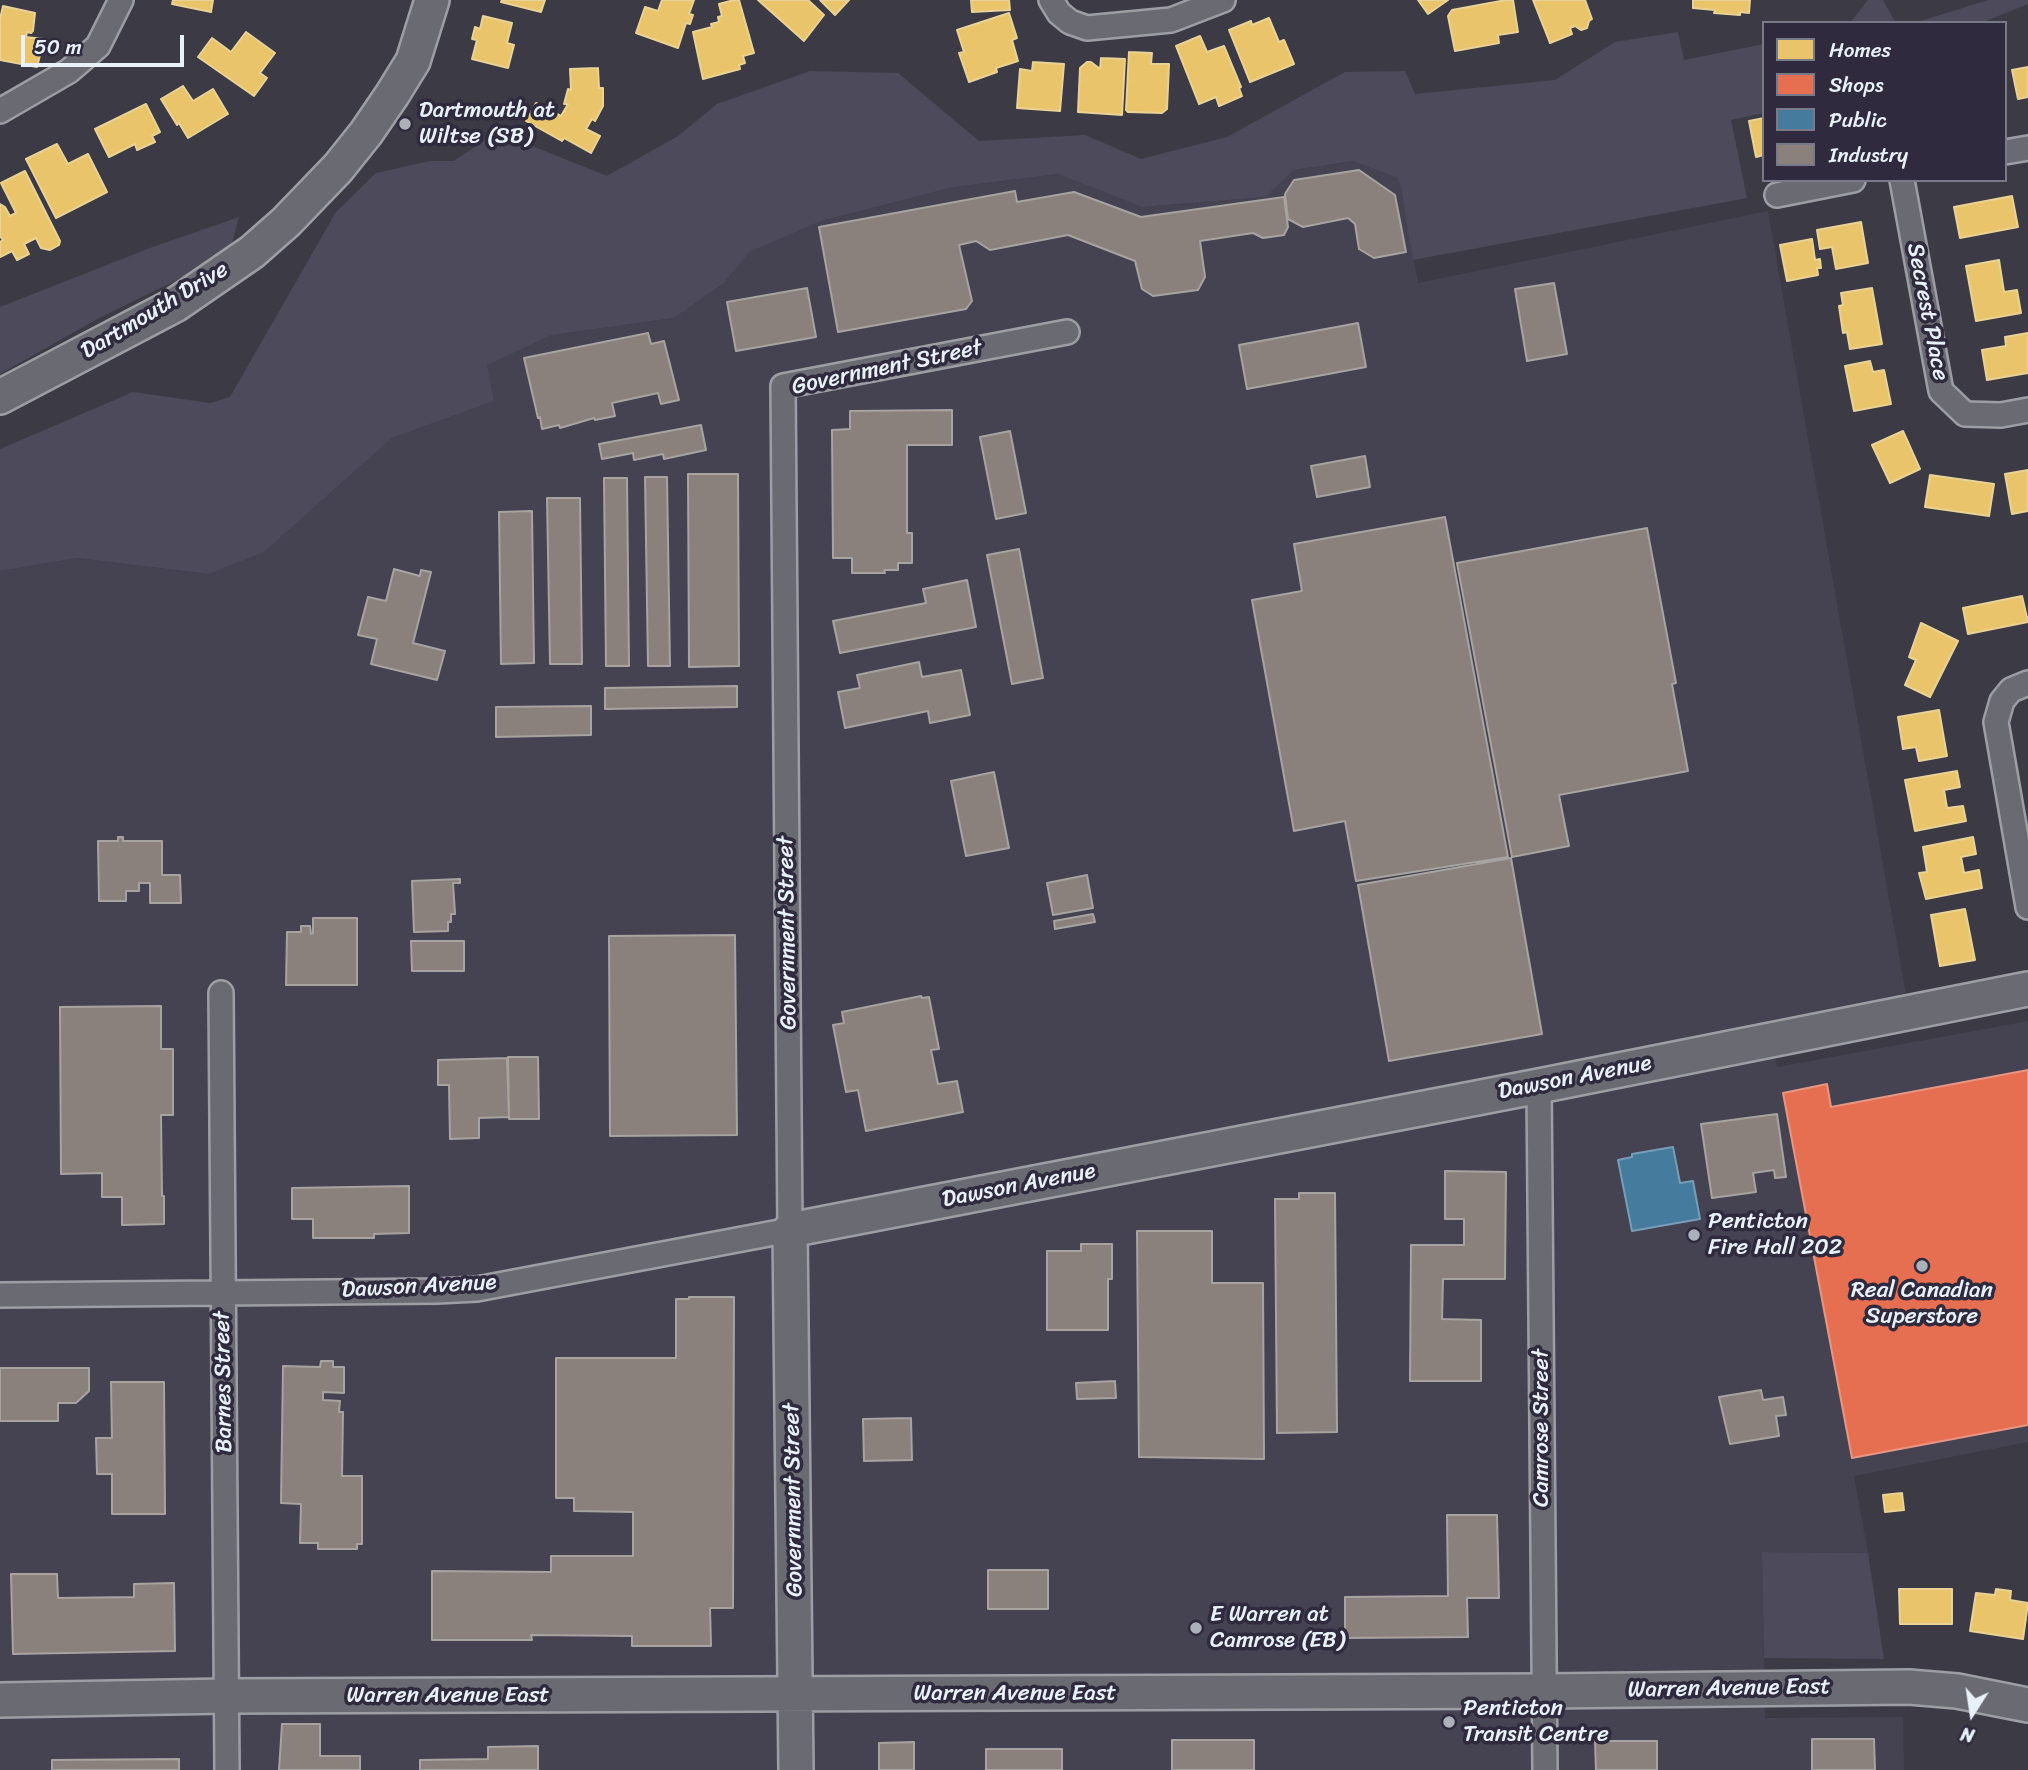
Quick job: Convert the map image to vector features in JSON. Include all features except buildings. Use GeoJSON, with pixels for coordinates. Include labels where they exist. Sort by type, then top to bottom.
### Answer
{"type":"FeatureCollection","features":[{"type":"Feature","properties":{"kind":"street"},"geometry":{"type":"LineString","coordinates":[[0,111],[69,71],[98,46],[121,0]]}},
{"type":"Feature","properties":{"kind":"street","name":"Dartmouth Drive"},"geometry":{"type":"LineString","coordinates":[[0,397],[175,305],[240,260],[286,222],[338,168],[392,95],[412,61],[432,0]]}},
{"type":"Feature","properties":{"kind":"street"},"geometry":{"type":"LineString","coordinates":[[1051,0],[1059,13],[1070,22],[1087,28],[1171,20],[1223,0]]}},
{"type":"Feature","properties":{"kind":"street"},"geometry":{"type":"LineString","coordinates":[[2007,152],[2028,148]]}},
{"type":"Feature","properties":{"kind":"street"},"geometry":{"type":"LineString","coordinates":[[1777,195],[1843,182]]}},
{"type":"Feature","properties":{"kind":"street","name":"Secrest Place"},"geometry":{"type":"LineString","coordinates":[[1902,182],[1941,391],[1965,414],[2001,415],[2028,410]]}},
{"type":"Feature","properties":{"kind":"street","name":"Government Street"},"geometry":{"type":"LineString","coordinates":[[796,1770],[783,386],[1068,332]]}},
{"type":"Feature","properties":{"kind":"street"},"geometry":{"type":"LineString","coordinates":[[2028,683],[2011,690],[2002,701],[1996,722],[2028,907]]}},
{"type":"Feature","properties":{"kind":"street","name":"Dawson Avenue"},"geometry":{"type":"LineString","coordinates":[[0,1295],[477,1289],[1538,1086],[2028,989]]}},
{"type":"Feature","properties":{"kind":"street","name":"Barnes Street"},"geometry":{"type":"LineString","coordinates":[[220,993],[227,1770]]}},
{"type":"Feature","properties":{"kind":"street","name":"Camrose Street"},"geometry":{"type":"LineString","coordinates":[[1538,1086],[1545,1770]]}},
{"type":"Feature","properties":{"kind":"street","name":"Warren Avenue East"},"geometry":{"type":"LineString","coordinates":[[0,1700],[226,1696],[1909,1687],[1957,1691],[2028,1705]]}},
{"type":"Feature","properties":{"kind":"shaded area"},"geometry":{"type":"Polygon","coordinates":[[[1868,0],[1883,0],[1895,21],[1852,21],[1868,0]]]}},
{"type":"Feature","properties":{"kind":"shaded area"},"geometry":{"type":"Polygon","coordinates":[[[1988,0],[2028,0],[2028,4],[1986,21],[1920,21],[1988,0]]]}},
{"type":"Feature","properties":{"kind":"shaded area"},"geometry":{"type":"Polygon","coordinates":[[[1678,32],[1684,60],[1762,44],[1762,113],[1731,120],[1747,198],[1413,260],[1401,186],[1397,178],[1353,161],[1294,170],[1265,197],[1142,207],[1058,174],[954,187],[824,220],[749,252],[724,283],[674,318],[552,335],[487,365],[494,401],[392,438],[264,552],[209,574],[77,558],[0,571],[0,449],[133,392],[210,403],[230,397],[336,212],[376,173],[430,161],[454,161],[497,132],[607,176],[678,136],[717,104],[810,71],[898,73],[979,141],[1085,135],[1141,159],[1227,137],[1345,72],[1405,71],[1415,94],[1555,80],[1615,42],[1678,32]]]}},
{"type":"Feature","properties":{"kind":"shaded area"},"geometry":{"type":"Polygon","coordinates":[[[1353,161],[1397,178],[1401,186],[1418,283],[1768,211],[1906,995],[1768,1021],[1777,1067],[2028,1021],[2028,1442],[1854,1476],[1868,1553],[1762,1552],[1765,1718],[1903,1717],[1904,1770],[0,1770],[0,571],[77,558],[209,574],[264,552],[392,438],[494,401],[486,365],[552,335],[674,318],[724,283],[748,252],[824,220],[954,187],[1058,174],[1142,207],[1264,197],[1294,170],[1353,161]]]}},
{"type":"Feature","properties":{"kind":"shaded area"},"geometry":{"type":"Polygon","coordinates":[[[239,217],[231,247],[183,277],[101,317],[0,374],[0,307],[150,248],[239,217]]]}},
{"type":"Feature","properties":{"kind":"shaded area"},"geometry":{"type":"Polygon","coordinates":[[[1762,1552],[1868,1553],[1884,1659],[1764,1658],[1762,1552]]]}},
{"type":"Feature","properties":{"kind":"place","name":"Dartmouth at Wiltse (SB)"},"geometry":{"type":"Point","coordinates":[405,124]}},
{"type":"Feature","properties":{"kind":"place","name":"Penticton Fire Hall 202"},"geometry":{"type":"Point","coordinates":[1694,1235]}},
{"type":"Feature","properties":{"kind":"place","name":"Real Canadian Superstore"},"geometry":{"type":"Point","coordinates":[1922,1266]}},
{"type":"Feature","properties":{"kind":"place","name":"E Warren at Camrose (EB)"},"geometry":{"type":"Point","coordinates":[1196,1628]}},
{"type":"Feature","properties":{"kind":"place","name":"Penticton Transit Centre"},"geometry":{"type":"Point","coordinates":[1449,1722]}}]}
